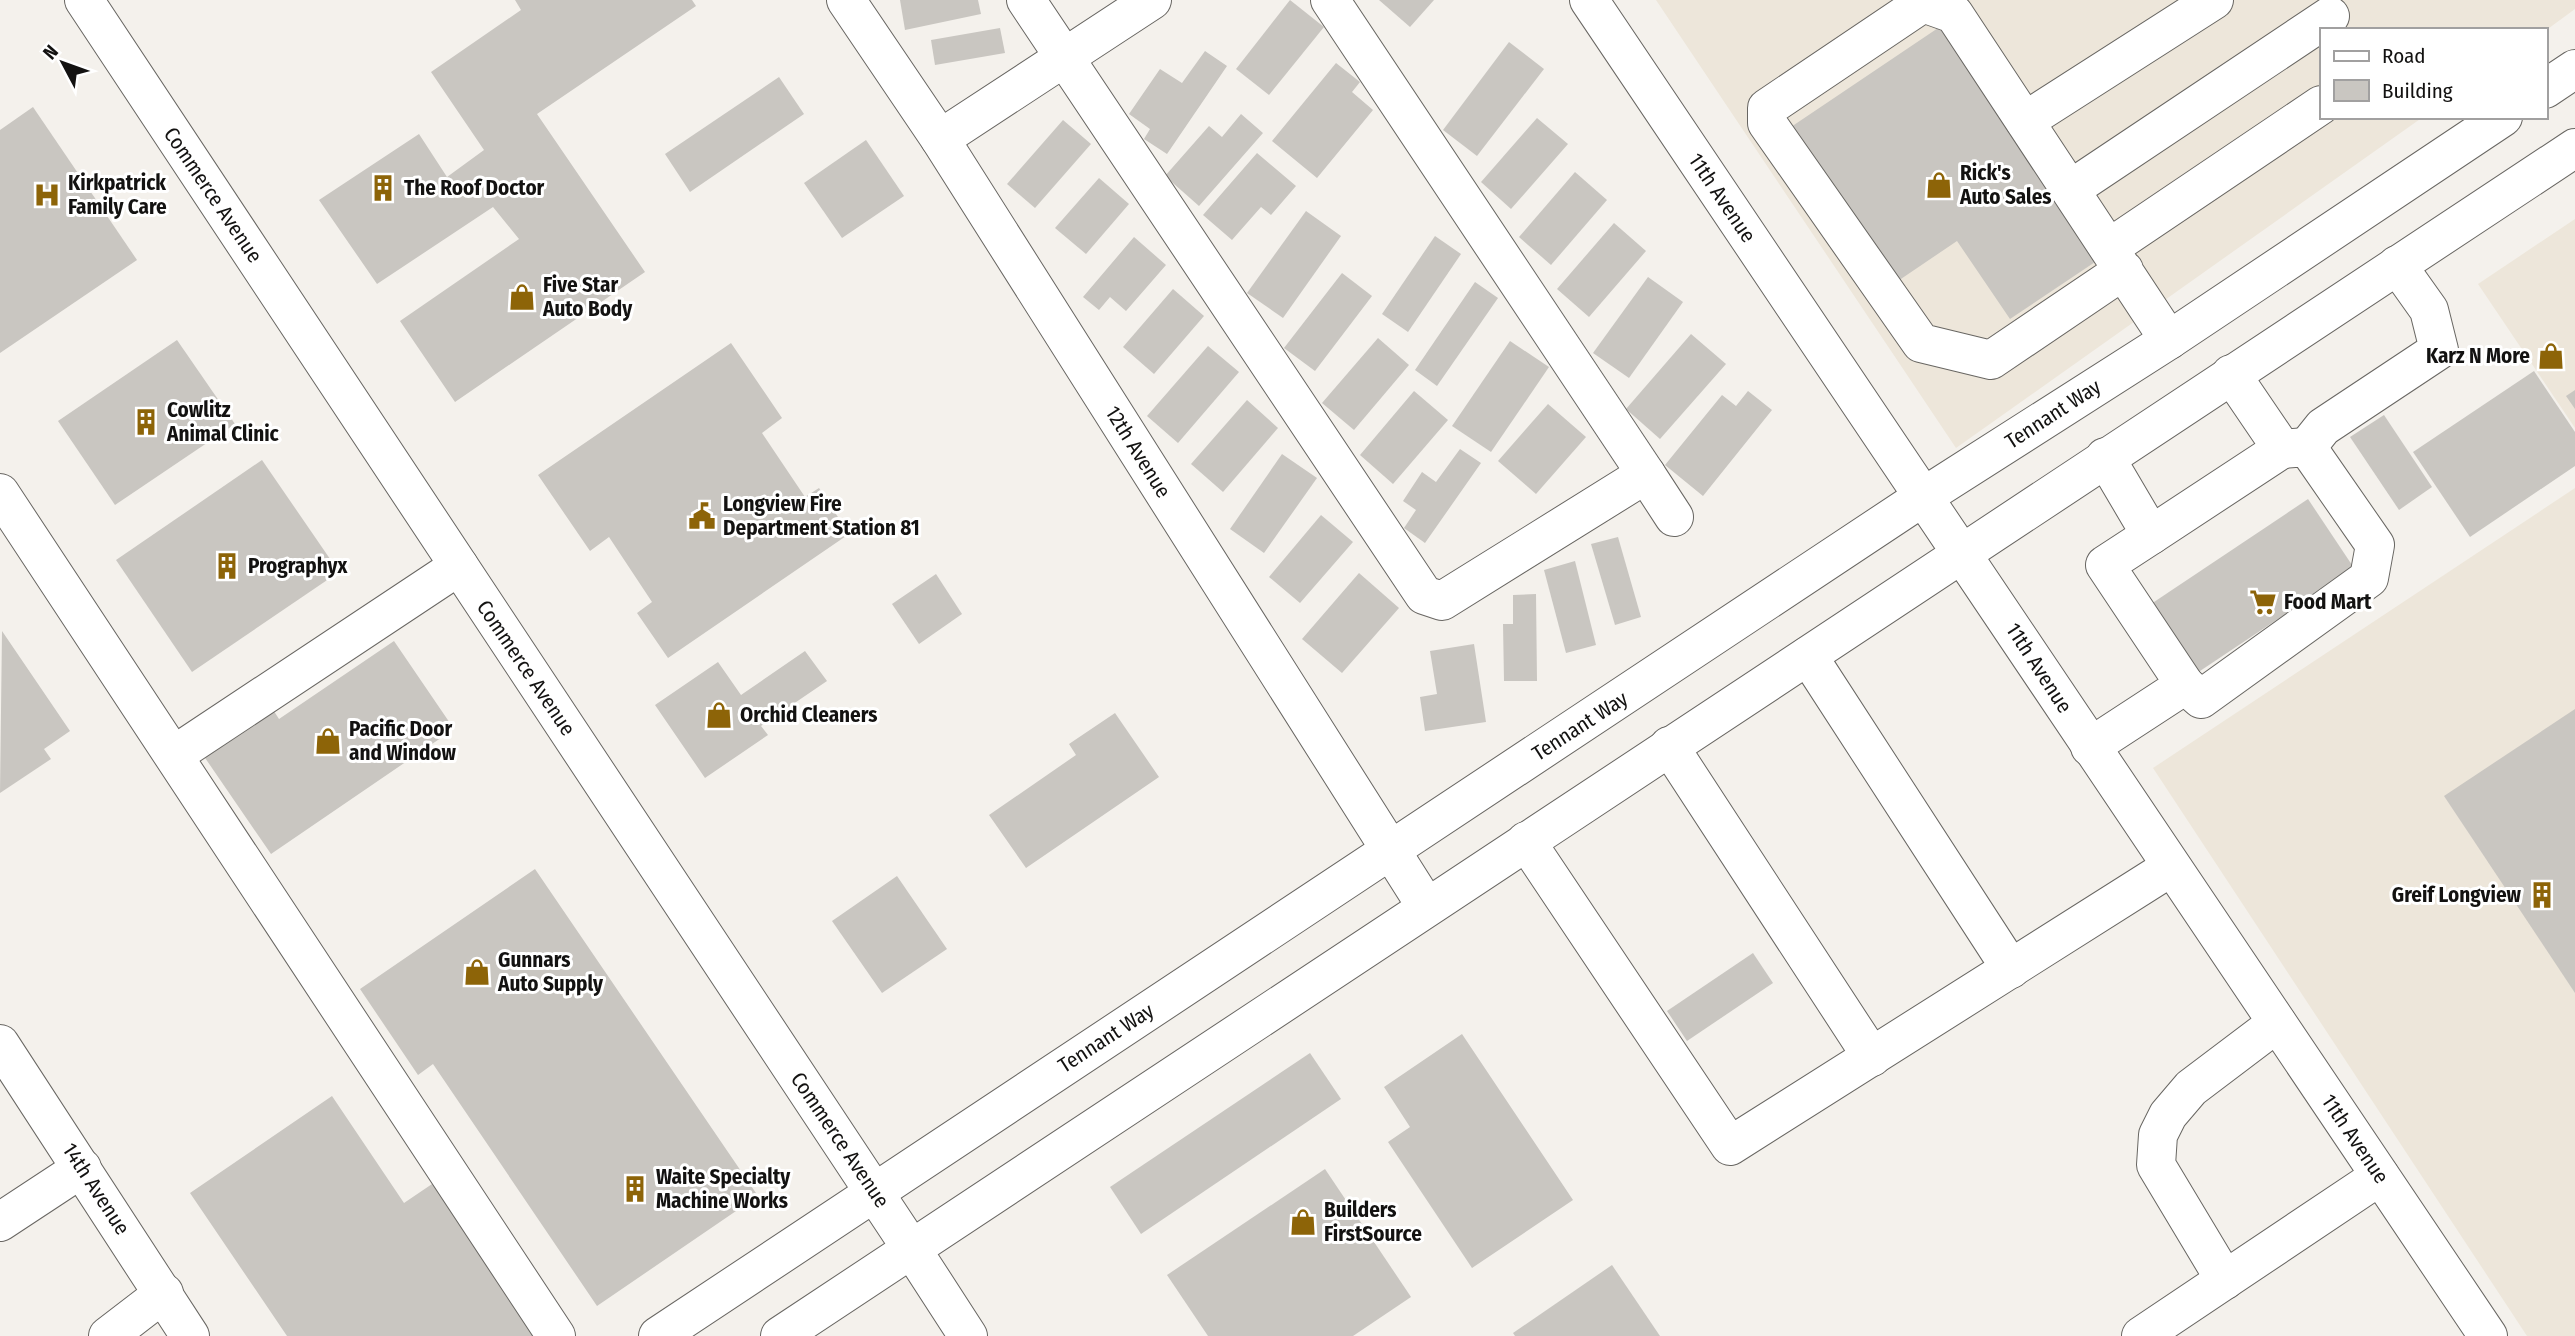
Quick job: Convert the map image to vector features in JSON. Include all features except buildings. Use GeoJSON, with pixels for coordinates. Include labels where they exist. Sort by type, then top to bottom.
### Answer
{"type":"FeatureCollection","features":[{"type":"Feature","properties":{"kind":"main road","name":"Commerce Avenue"},"geometry":{"type":"LineString","coordinates":[[84,0],[968,1336]]}},
{"type":"Feature","properties":{"kind":"main road","name":"12th Avenue"},"geometry":{"type":"LineString","coordinates":[[846,0],[940,139],[1426,906]]}},
{"type":"Feature","properties":{"kind":"main road"},"geometry":{"type":"LineString","coordinates":[[1027,0],[1424,595],[1442,601],[1646,474]]}},
{"type":"Feature","properties":{"kind":"main road"},"geometry":{"type":"LineString","coordinates":[[940,139],[1152,0]]}},
{"type":"Feature","properties":{"kind":"main road"},"geometry":{"type":"LineString","coordinates":[[1330,0],[1674,517]]}},
{"type":"Feature","properties":{"kind":"main road"},"geometry":{"type":"LineString","coordinates":[[2025,121],[2214,0]]}},
{"type":"Feature","properties":{"kind":"main road"},"geometry":{"type":"LineString","coordinates":[[2169,340],[2117,259],[1954,14],[1923,3],[1767,108],[1767,123],[1921,343],[1991,360],[2117,259],[2320,106]]}},
{"type":"Feature","properties":{"kind":"main road","name":"11th Avenue"},"geometry":{"type":"LineString","coordinates":[[1604,5],[1923,496],[2488,1336]]}},
{"type":"Feature","properties":{"kind":"main road"},"geometry":{"type":"LineString","coordinates":[[2071,190],[2329,15]]}},
{"type":"Feature","properties":{"kind":"main road"},"geometry":{"type":"LineString","coordinates":[[2547,88],[2575,69]]}},
{"type":"Feature","properties":{"kind":"main road","name":"Tennant Way"},"geometry":{"type":"LineString","coordinates":[[658,1336],[1923,496],[2169,340],[2499,119]]}},
{"type":"Feature","properties":{"kind":"main road"},"geometry":{"type":"LineString","coordinates":[[780,1336],[2575,148]]}},
{"type":"Feature","properties":{"kind":"main road"},"geometry":{"type":"LineString","coordinates":[[2231,374],[2294,448],[2375,545],[2369,578],[2201,699],[2185,685],[2105,565],[2294,448],[2439,350],[2429,310],[2397,265]]}},
{"type":"Feature","properties":{"kind":"main road"},"geometry":{"type":"LineString","coordinates":[[2105,457],[2151,535]]}},
{"type":"Feature","properties":{"kind":"main road"},"geometry":{"type":"LineString","coordinates":[[0,494],[556,1336]]}},
{"type":"Feature","properties":{"kind":"main road"},"geometry":{"type":"LineString","coordinates":[[174,755],[459,566]]}},
{"type":"Feature","properties":{"kind":"main road"},"geometry":{"type":"LineString","coordinates":[[1808,656],[2011,969]]}},
{"type":"Feature","properties":{"kind":"main road"},"geometry":{"type":"LineString","coordinates":[[2090,747],[2185,685]]}},
{"type":"Feature","properties":{"kind":"main road"},"geometry":{"type":"LineString","coordinates":[[1669,746],[1872,1057]]}},
{"type":"Feature","properties":{"kind":"main road"},"geometry":{"type":"LineString","coordinates":[[1526,841],[1730,1146],[2171,867]]}},
{"type":"Feature","properties":{"kind":"main road"},"geometry":{"type":"LineString","coordinates":[[2225,1280],[2155,1165],[2158,1135],[2168,1115],[2191,1088],[2277,1023]]}},
{"type":"Feature","properties":{"kind":"main road","name":"14th Avenue"},"geometry":{"type":"LineString","coordinates":[[0,1044],[190,1336]]}},
{"type":"Feature","properties":{"kind":"main road"},"geometry":{"type":"LineString","coordinates":[[0,1222],[82,1168]]}},
{"type":"Feature","properties":{"kind":"main road"},"geometry":{"type":"LineString","coordinates":[[2141,1336],[2380,1176]]}},
{"type":"Feature","properties":{"kind":"main road"},"geometry":{"type":"LineString","coordinates":[[107,1336],[163,1293]]}},
{"type":"Feature","properties":{"kind":"shaded area"},"geometry":{"type":"Polygon","coordinates":[[[1656,0],[2575,0],[2575,9],[2547,30],[2320,28],[2320,119],[2420,119],[1956,448],[1656,0]]]}},
{"type":"Feature","properties":{"kind":"shaded area","name":"Karz N More"},"geometry":{"type":"Polygon","coordinates":[[[2575,219],[2575,428],[2478,284],[2575,219]]]}},
{"type":"Feature","properties":{"kind":"shaded area"},"geometry":{"type":"Polygon","coordinates":[[[2575,488],[2575,1336],[2527,1336],[2153,768],[2575,488]]]}},
{"type":"Feature","properties":{"kind":"place","name":"Rick's Auto Sales"},"geometry":{"type":"Point","coordinates":[1939,185]}},
{"type":"Feature","properties":{"kind":"place","name":"The Roof Doctor"},"geometry":{"type":"Point","coordinates":[383,188]}},
{"type":"Feature","properties":{"kind":"place","name":"Kirkpatrick Family Care"},"geometry":{"type":"Point","coordinates":[47,195]}},
{"type":"Feature","properties":{"kind":"place","name":"Five Star Auto Body"},"geometry":{"type":"Point","coordinates":[522,297]}},
{"type":"Feature","properties":{"kind":"place","name":"Karz N More"},"geometry":{"type":"Point","coordinates":[2551,356]}},
{"type":"Feature","properties":{"kind":"place","name":"Cowlitz Animal Clinic"},"geometry":{"type":"Point","coordinates":[146,422]}},
{"type":"Feature","properties":{"kind":"place","name":"Longview Fire Department Station 81"},"geometry":{"type":"Point","coordinates":[702,516]}},
{"type":"Feature","properties":{"kind":"place","name":"Prographyx"},"geometry":{"type":"Point","coordinates":[227,566]}},
{"type":"Feature","properties":{"kind":"place","name":"Food Mart"},"geometry":{"type":"Point","coordinates":[2263,602]}},
{"type":"Feature","properties":{"kind":"place","name":"Orchid Cleaners"},"geometry":{"type":"Point","coordinates":[719,715]}},
{"type":"Feature","properties":{"kind":"place","name":"Pacific Door and Window"},"geometry":{"type":"Point","coordinates":[328,741]}},
{"type":"Feature","properties":{"kind":"place","name":"Greif Longview"},"geometry":{"type":"Point","coordinates":[2542,895]}},
{"type":"Feature","properties":{"kind":"place","name":"Gunnars Auto Supply"},"geometry":{"type":"Point","coordinates":[477,972]}},
{"type":"Feature","properties":{"kind":"place","name":"Waite Specialty Machine Works"},"geometry":{"type":"Point","coordinates":[635,1189]}},
{"type":"Feature","properties":{"kind":"place","name":"Builders FirstSource"},"geometry":{"type":"Point","coordinates":[1303,1222]}}]}
